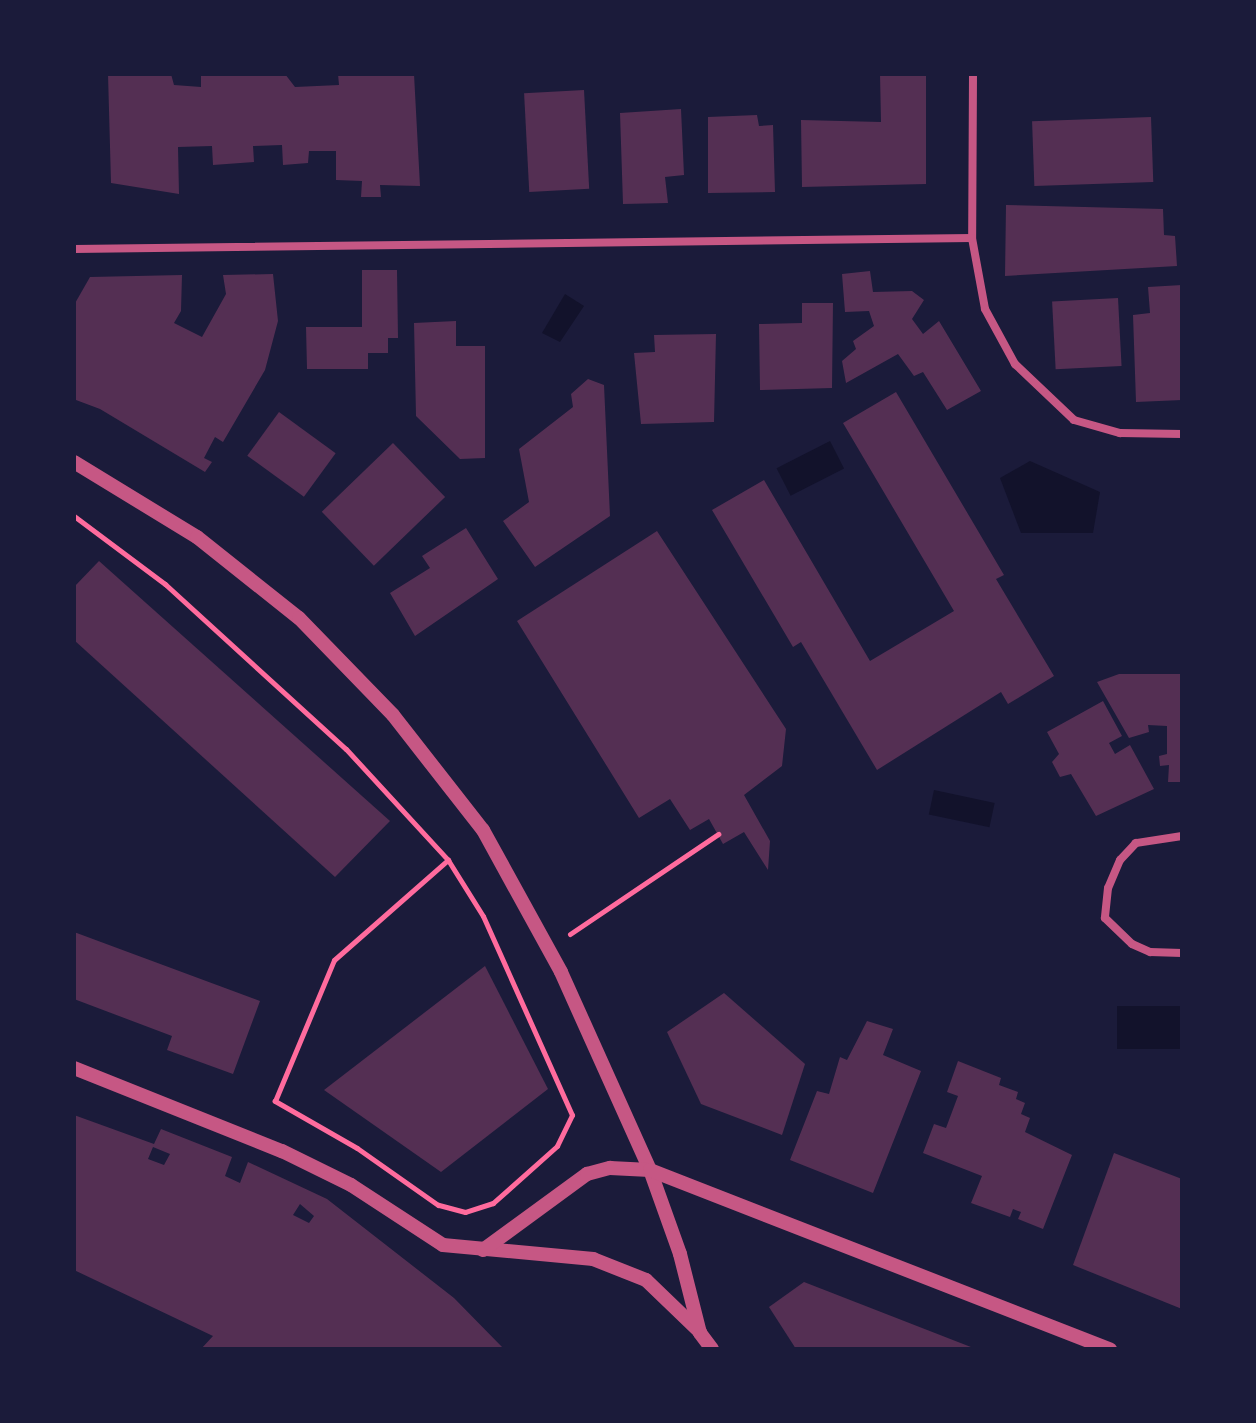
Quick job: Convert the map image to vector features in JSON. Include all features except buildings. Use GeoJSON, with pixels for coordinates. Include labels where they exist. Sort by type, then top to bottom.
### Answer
{"type":"FeatureCollection","features":[{"type":"Feature","properties":{"kind":"street"},"geometry":{"type":"LineString","coordinates":[[973,74],[972,238],[985,309],[1015,364],[1074,420],[1120,433],[1182,434]]}},
{"type":"Feature","properties":{"kind":"street"},"geometry":{"type":"LineString","coordinates":[[74,249],[972,238]]}},
{"type":"Feature","properties":{"kind":"street"},"geometry":{"type":"LineString","coordinates":[[74,462],[197,537],[299,618],[393,715],[483,830],[548,948],[650,1170],[680,1254],[700,1333]]}},
{"type":"Feature","properties":{"kind":"street"},"geometry":{"type":"LineString","coordinates":[[1182,836],[1136,843],[1120,860],[1108,888],[1105,918],[1132,944],[1150,952],[1182,953]]}},
{"type":"Feature","properties":{"kind":"street"},"geometry":{"type":"LineString","coordinates":[[74,1068],[282,1151],[351,1185],[443,1245],[544,1252],[606,1264],[646,1280],[712,1349]]}},
{"type":"Feature","properties":{"kind":"street"},"geometry":{"type":"LineString","coordinates":[[483,1250],[587,1174],[610,1168],[650,1170],[1110,1349]]}},
{"type":"Feature","properties":{"kind":"path"},"geometry":{"type":"LineString","coordinates":[[74,516],[165,584],[324,729],[448,860],[483,916],[572,1115],[557,1146],[493,1203],[465,1212],[438,1205],[357,1148],[275,1101],[334,960],[448,860]]}},
{"type":"Feature","properties":{"kind":"path"},"geometry":{"type":"LineString","coordinates":[[548,948],[718,834]]}},
{"type":"Feature","properties":{"kind":"shaded area"},"geometry":{"type":"Polygon","coordinates":[[[565,294],[584,306],[560,342],[542,333],[565,294]]]}},
{"type":"Feature","properties":{"kind":"shaded area"},"geometry":{"type":"Polygon","coordinates":[[[830,441],[844,469],[791,496],[777,468],[830,441]]]}},
{"type":"Feature","properties":{"kind":"shaded area"},"geometry":{"type":"Polygon","coordinates":[[[1030,461],[1100,492],[1093,533],[1021,533],[1000,478],[1030,461]]]}},
{"type":"Feature","properties":{"kind":"shaded area"},"geometry":{"type":"Polygon","coordinates":[[[934,790],[995,803],[989,827],[929,814],[934,790]]]}},
{"type":"Feature","properties":{"kind":"shaded area"},"geometry":{"type":"Polygon","coordinates":[[[1117,1006],[1182,1006],[1182,1049],[1117,1049],[1117,1006]]]}}]}
